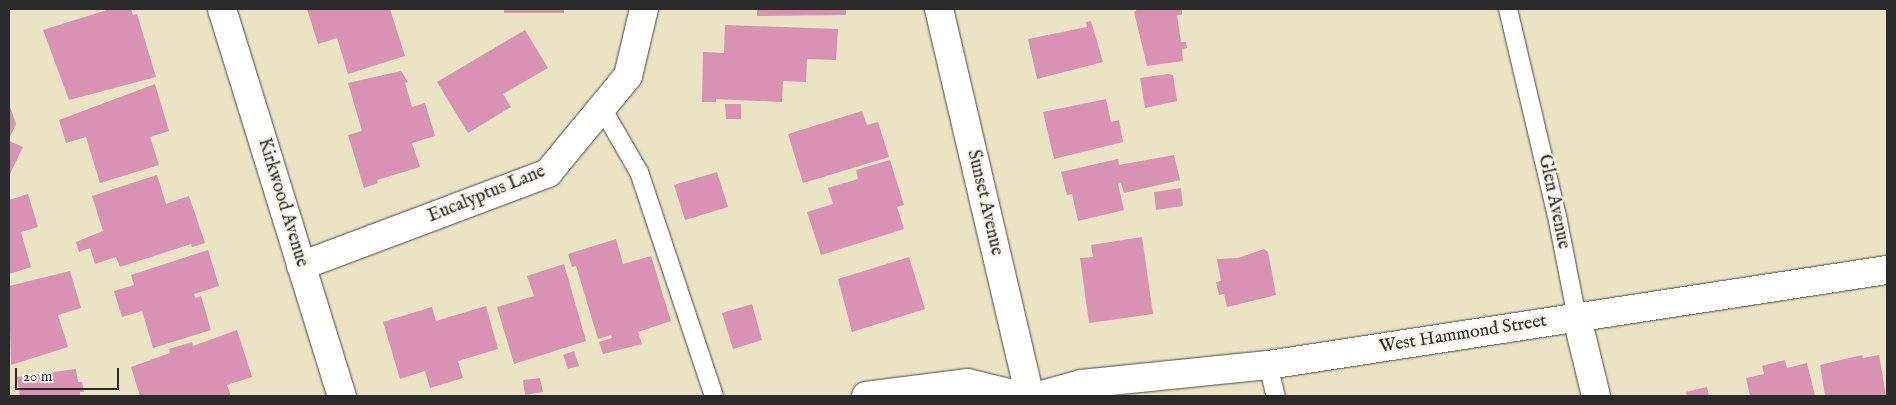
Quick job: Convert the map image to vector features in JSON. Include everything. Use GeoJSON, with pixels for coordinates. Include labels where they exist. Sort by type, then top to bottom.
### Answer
{"type":"FeatureCollection","features":[{"type":"Feature","properties":{"kind":"street","name":"Kirkwood Avenue"},"geometry":{"type":"LineString","coordinates":[[222,9],[342,396]]}},
{"type":"Feature","properties":{"kind":"street","name":"Eucalyptus Lane"},"geometry":{"type":"LineString","coordinates":[[301,266],[548,173],[628,76],[644,9]]}},
{"type":"Feature","properties":{"kind":"street","name":"Sunset Avenue"},"geometry":{"type":"LineString","coordinates":[[939,9],[1030,396]]}},
{"type":"Feature","properties":{"kind":"street","name":"West Hammond Street"},"geometry":{"type":"LineString","coordinates":[[1038,396],[1081,384],[1268,365],[1887,270]]}},
{"type":"Feature","properties":{"kind":"street","name":"Glen Avenue"},"geometry":{"type":"LineString","coordinates":[[1577,318],[1596,396]]}},
{"type":"Feature","properties":{"kind":"street"},"geometry":{"type":"LineString","coordinates":[[866,396],[968,383],[1021,396]]}},
{"type":"Feature","properties":{"kind":"lane","name":"Glen Avenue"},"geometry":{"type":"LineString","coordinates":[[1508,9],[1558,221],[1577,318]]}},
{"type":"Feature","properties":{"kind":"lane"},"geometry":{"type":"LineString","coordinates":[[602,108],[639,172],[714,396]]}},
{"type":"Feature","properties":{"kind":"lane"},"geometry":{"type":"LineString","coordinates":[[1268,365],[1276,396]]}},
{"type":"Feature","properties":{"kind":"building"},"geometry":{"type":"Polygon","coordinates":[[[110,9],[131,9],[133,15],[137,14],[156,77],[69,100],[43,30],[110,9]]]}},
{"type":"Feature","properties":{"kind":"building"},"geometry":{"type":"Polygon","coordinates":[[[307,9],[390,9],[405,56],[348,74],[337,38],[318,44],[307,9]]]}},
{"type":"Feature","properties":{"kind":"building"},"geometry":{"type":"Polygon","coordinates":[[[504,9],[564,9],[564,13],[504,13],[504,9]]]}},
{"type":"Feature","properties":{"kind":"building"},"geometry":{"type":"Polygon","coordinates":[[[757,9],[846,9],[846,15],[757,16],[757,9]]]}},
{"type":"Feature","properties":{"kind":"building"},"geometry":{"type":"Polygon","coordinates":[[[1138,9],[1182,9],[1182,15],[1177,15],[1181,42],[1186,42],[1187,48],[1182,49],[1183,61],[1147,66],[1134,12],[1138,9]]]}},
{"type":"Feature","properties":{"kind":"building"},"geometry":{"type":"Polygon","coordinates":[[[1091,21],[1103,62],[1037,79],[1028,39],[1087,27],[1086,22],[1091,21]]]}},
{"type":"Feature","properties":{"kind":"building"},"geometry":{"type":"Polygon","coordinates":[[[725,25],[838,29],[836,60],[807,59],[806,82],[783,81],[782,102],[716,99],[716,102],[702,102],[703,52],[724,53],[725,25]]]}},
{"type":"Feature","properties":{"kind":"building"},"geometry":{"type":"Polygon","coordinates":[[[525,30],[548,68],[503,94],[511,107],[468,133],[437,82],[525,30]]]}},
{"type":"Feature","properties":{"kind":"building"},"geometry":{"type":"Polygon","coordinates":[[[401,71],[408,82],[405,83],[412,107],[425,103],[435,136],[412,143],[420,167],[377,180],[378,183],[364,188],[348,135],[362,131],[348,83],[401,71]]]}},
{"type":"Feature","properties":{"kind":"building"},"geometry":{"type":"Polygon","coordinates":[[[1173,75],[1177,101],[1145,108],[1140,78],[1173,75]]]}},
{"type":"Feature","properties":{"kind":"building"},"geometry":{"type":"Polygon","coordinates":[[[155,84],[169,131],[150,137],[159,165],[100,183],[86,137],[66,143],[59,120],[155,84]]]}},
{"type":"Feature","properties":{"kind":"building"},"geometry":{"type":"Polygon","coordinates":[[[1106,99],[1111,122],[1119,120],[1123,142],[1054,159],[1043,112],[1106,99]]]}},
{"type":"Feature","properties":{"kind":"building"},"geometry":{"type":"Polygon","coordinates":[[[9,104],[16,124],[9,139],[9,104]]]}},
{"type":"Feature","properties":{"kind":"building"},"geometry":{"type":"Polygon","coordinates":[[[725,104],[741,104],[741,119],[726,119],[725,104]]]}},
{"type":"Feature","properties":{"kind":"building"},"geometry":{"type":"Polygon","coordinates":[[[862,111],[867,125],[878,122],[889,157],[803,183],[788,134],[862,111]]]}},
{"type":"Feature","properties":{"kind":"building"},"geometry":{"type":"Polygon","coordinates":[[[9,141],[23,147],[9,176],[9,141]]]}},
{"type":"Feature","properties":{"kind":"building"},"geometry":{"type":"Polygon","coordinates":[[[1174,155],[1180,180],[1124,193],[1121,183],[1118,184],[1124,210],[1078,221],[1072,194],[1067,195],[1061,172],[1118,159],[1119,165],[1174,155]]]}},
{"type":"Feature","properties":{"kind":"building"},"geometry":{"type":"Polygon","coordinates":[[[890,160],[904,205],[897,207],[904,229],[821,255],[807,212],[833,204],[828,188],[858,179],[856,170],[890,160]]]}},
{"type":"Feature","properties":{"kind":"building"},"geometry":{"type":"Polygon","coordinates":[[[717,172],[728,207],[685,220],[674,185],[717,172]]]}},
{"type":"Feature","properties":{"kind":"building"},"geometry":{"type":"Polygon","coordinates":[[[157,175],[166,204],[189,196],[205,243],[192,247],[191,244],[120,267],[116,257],[95,264],[90,248],[79,252],[76,242],[103,231],[92,196],[157,175]]]}},
{"type":"Feature","properties":{"kind":"building"},"geometry":{"type":"Polygon","coordinates":[[[1181,188],[1183,206],[1156,210],[1154,192],[1181,188]]]}},
{"type":"Feature","properties":{"kind":"building"},"geometry":{"type":"Polygon","coordinates":[[[28,194],[38,227],[21,232],[31,267],[9,274],[9,200],[28,194]]]}},
{"type":"Feature","properties":{"kind":"building"},"geometry":{"type":"Polygon","coordinates":[[[1142,237],[1153,314],[1089,323],[1080,258],[1093,257],[1091,245],[1142,237]]]}},
{"type":"Feature","properties":{"kind":"building"},"geometry":{"type":"Polygon","coordinates":[[[616,239],[623,264],[651,256],[671,321],[638,332],[642,344],[603,354],[599,342],[612,338],[611,335],[598,339],[576,266],[572,267],[568,254],[616,239]]]}},
{"type":"Feature","properties":{"kind":"building"},"geometry":{"type":"Polygon","coordinates":[[[1264,249],[1268,252],[1276,295],[1227,307],[1224,294],[1219,295],[1216,282],[1221,281],[1217,259],[1238,258],[1264,249]]]}},
{"type":"Feature","properties":{"kind":"building"},"geometry":{"type":"Polygon","coordinates":[[[208,250],[219,286],[194,294],[195,298],[201,296],[211,330],[153,348],[142,311],[122,317],[114,291],[134,285],[131,275],[208,250]]]}},
{"type":"Feature","properties":{"kind":"building"},"geometry":{"type":"Polygon","coordinates":[[[909,257],[925,309],[852,332],[838,279],[909,257]]]}},
{"type":"Feature","properties":{"kind":"building"},"geometry":{"type":"Polygon","coordinates":[[[564,264],[586,341],[514,364],[497,307],[534,296],[527,276],[564,264]]]}},
{"type":"Feature","properties":{"kind":"building"},"geometry":{"type":"Polygon","coordinates":[[[70,271],[81,308],[58,315],[68,347],[11,365],[9,286],[70,271]]]}},
{"type":"Feature","properties":{"kind":"building"},"geometry":{"type":"Polygon","coordinates":[[[752,304],[762,340],[733,349],[722,313],[752,304]]]}},
{"type":"Feature","properties":{"kind":"building"},"geometry":{"type":"Polygon","coordinates":[[[486,306],[498,349],[458,361],[463,378],[430,388],[425,371],[400,379],[383,322],[432,307],[436,321],[486,306]]]}},
{"type":"Feature","properties":{"kind":"building"},"geometry":{"type":"Polygon","coordinates":[[[237,330],[252,377],[227,385],[231,396],[140,396],[131,367],[170,353],[169,349],[192,342],[193,346],[237,330]]]}},
{"type":"Feature","properties":{"kind":"building"},"geometry":{"type":"Polygon","coordinates":[[[574,351],[579,366],[568,369],[563,355],[574,351]]]}},
{"type":"Feature","properties":{"kind":"building"},"geometry":{"type":"Polygon","coordinates":[[[1862,355],[1863,358],[1879,355],[1886,396],[1825,396],[1820,365],[1862,355]]]}},
{"type":"Feature","properties":{"kind":"building"},"geometry":{"type":"Polygon","coordinates":[[[1785,360],[1787,368],[1807,363],[1815,396],[1750,396],[1746,378],[1764,374],[1762,366],[1785,360]]]}},
{"type":"Feature","properties":{"kind":"building"},"geometry":{"type":"Polygon","coordinates":[[[76,369],[78,382],[82,382],[84,392],[80,392],[80,396],[20,396],[17,377],[76,369]]]}},
{"type":"Feature","properties":{"kind":"building"},"geometry":{"type":"Polygon","coordinates":[[[540,378],[543,392],[525,395],[523,380],[540,378]]]}},
{"type":"Feature","properties":{"kind":"building"},"geometry":{"type":"Polygon","coordinates":[[[1707,387],[1709,396],[1687,396],[1686,392],[1707,387]]]}}]}
